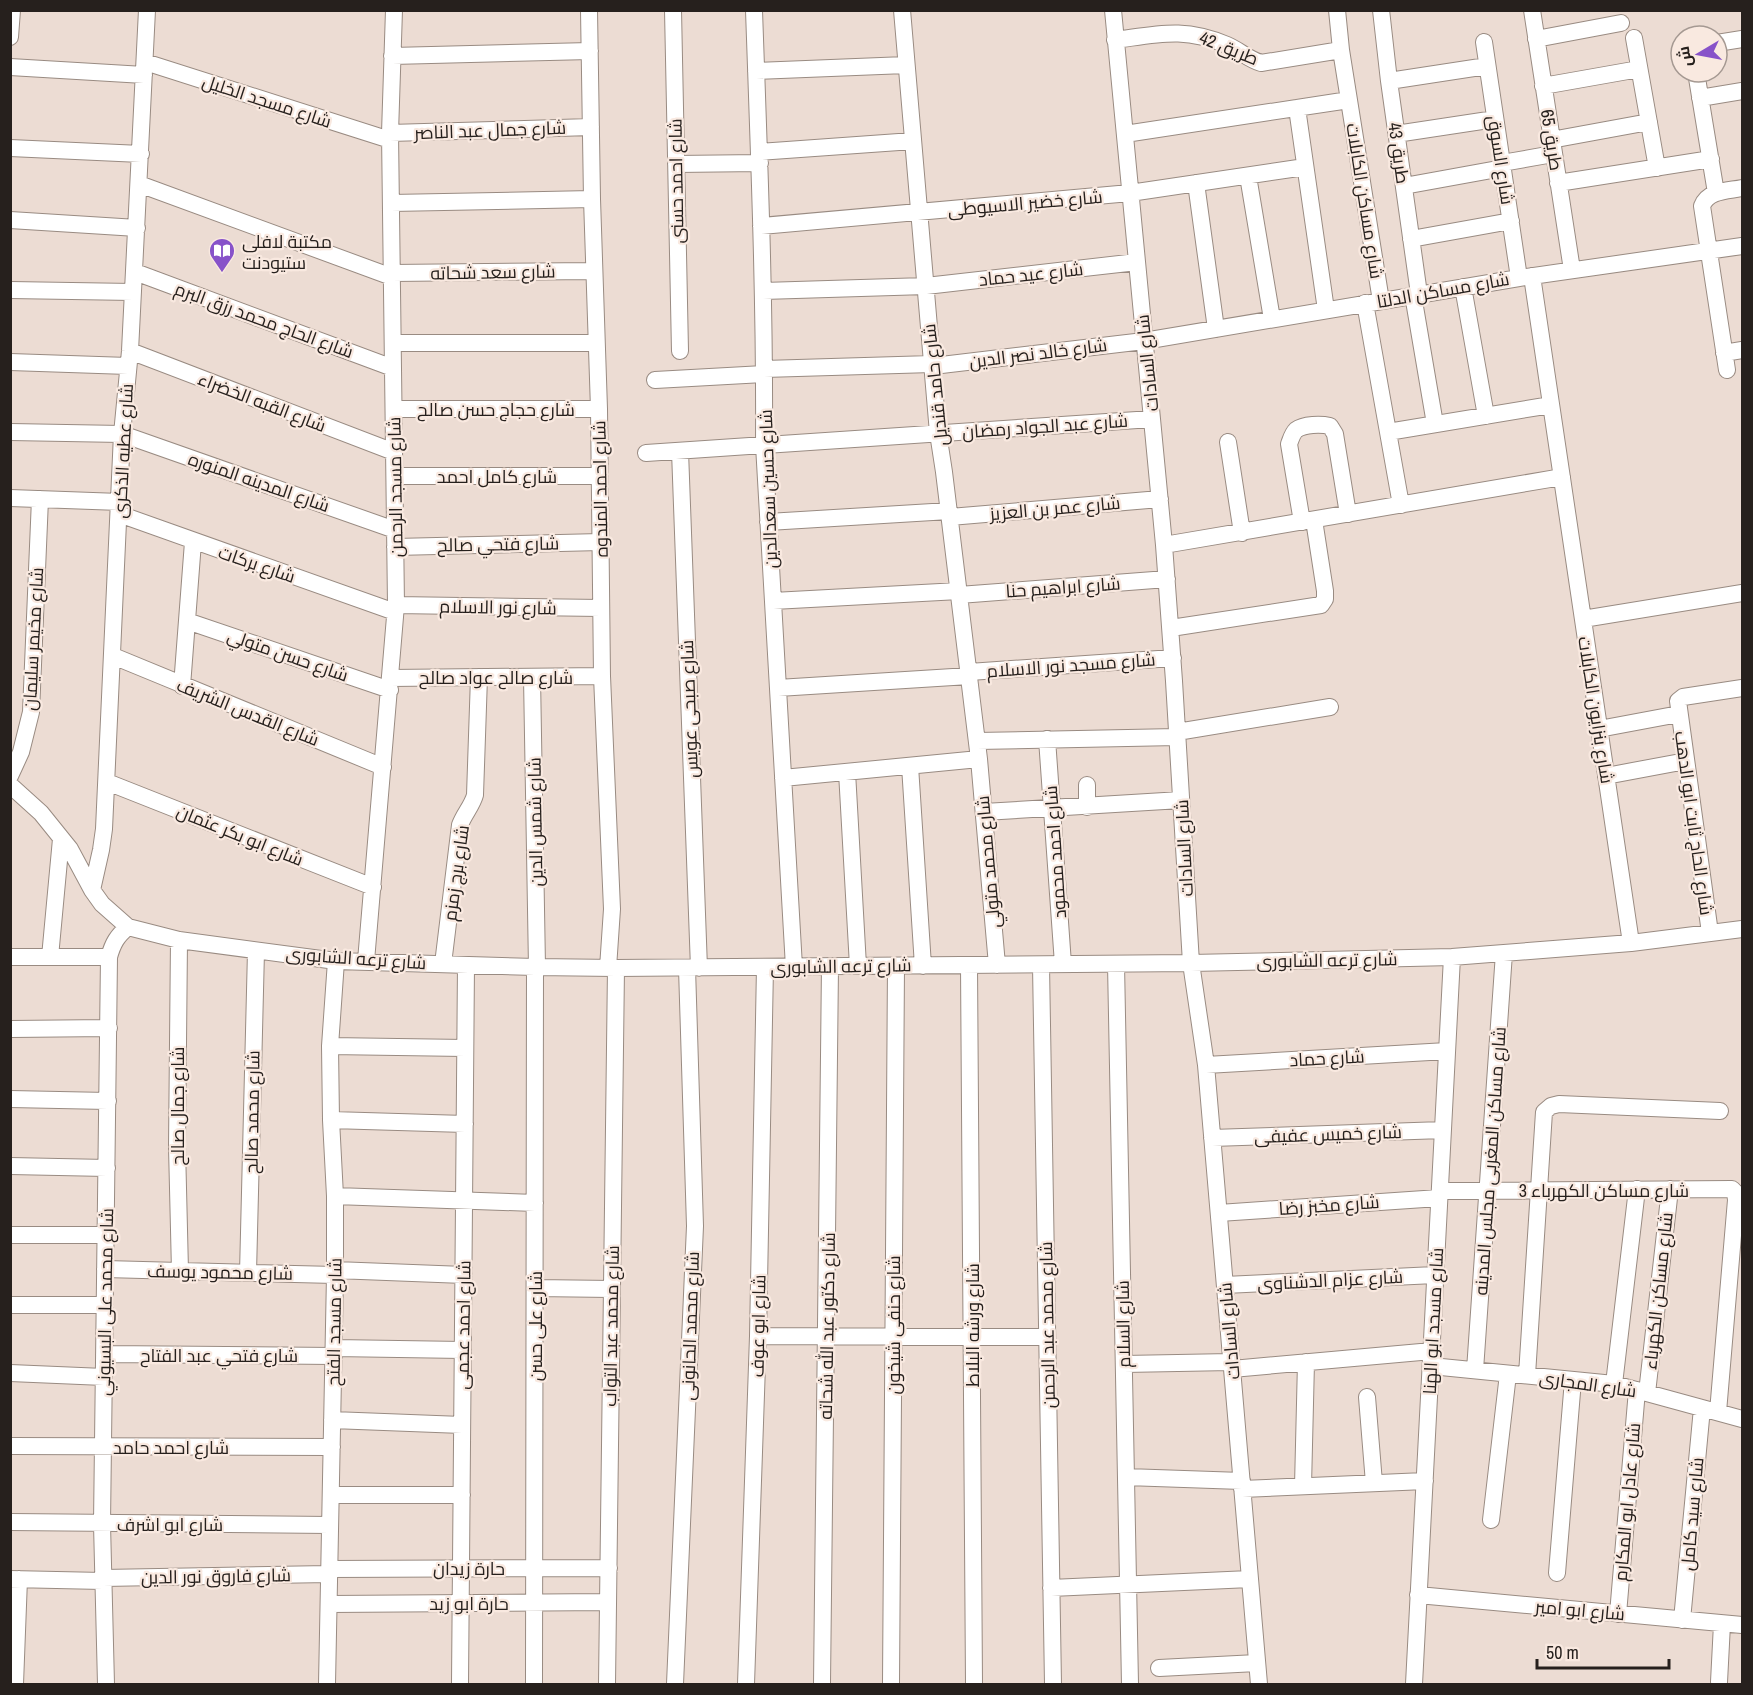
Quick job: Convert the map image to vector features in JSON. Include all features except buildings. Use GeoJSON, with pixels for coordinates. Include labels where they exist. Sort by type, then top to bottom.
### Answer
{"type":"FeatureCollection","features":[{"type":"Feature","properties":{"kind":"street"},"geometry":{"type":"LineString","coordinates":[[10,37],[12,10]]}},
{"type":"Feature","properties":{"kind":"street","name":"شارع عطيه الذكرى"},"geometry":{"type":"LineString","coordinates":[[92,890],[104,829],[107,782],[122,434],[134,292],[147,10]]}},
{"type":"Feature","properties":{"kind":"street","name":"شارع مسجد الرحمن"},"geometry":{"type":"LineString","coordinates":[[366,962],[395,609],[390,136],[394,10]]}},
{"type":"Feature","properties":{"kind":"street","name":"شارع احمد المندوه"},"geometry":{"type":"LineString","coordinates":[[589,10],[599,409],[602,676],[612,909],[612,968]]}},
{"type":"Feature","properties":{"kind":"street","name":"شارع احمد حسنى"},"geometry":{"type":"LineString","coordinates":[[673,10],[680,351]]}},
{"type":"Feature","properties":{"kind":"street","name":"شارع حسين سعدالدين"},"geometry":{"type":"LineString","coordinates":[[754,10],[763,291],[764,445],[794,967]]}},
{"type":"Feature","properties":{"kind":"street","name":"شارع حامد قنديل"},"geometry":{"type":"LineString","coordinates":[[902,10],[938,433],[979,759]]}},
{"type":"Feature","properties":{"kind":"street","name":"شارع السادات"},"geometry":{"type":"LineString","coordinates":[[1113,10],[1167,579],[1191,963],[1206,1065],[1259,1684]]}},
{"type":"Feature","properties":{"kind":"street","name":"شارع مساكن الكابلات"},"geometry":{"type":"LineString","coordinates":[[1337,10],[1389,432],[1401,505]]}},
{"type":"Feature","properties":{"kind":"street","name":"طريق 43"},"geometry":{"type":"LineString","coordinates":[[1381,10],[1411,239],[1416,295],[1435,424]]}},
{"type":"Feature","properties":{"kind":"street","name":"طريق 65"},"geometry":{"type":"LineString","coordinates":[[1532,10],[1572,270]]}},
{"type":"Feature","properties":{"kind":"street"},"geometry":{"type":"LineString","coordinates":[[1536,39],[1621,23]]}},
{"type":"Feature","properties":{"kind":"street","name":"طريق 42"},"geometry":{"type":"LineString","coordinates":[[1115,40],[1174,32],[1190,33],[1206,36],[1260,63],[1341,50]]}},
{"type":"Feature","properties":{"kind":"street"},"geometry":{"type":"LineString","coordinates":[[1634,38],[1657,168]]}},
{"type":"Feature","properties":{"kind":"street","name":"شارع السوق"},"geometry":{"type":"LineString","coordinates":[[1484,42],[1511,221],[1551,405],[1562,477]]}},
{"type":"Feature","properties":{"kind":"street"},"geometry":{"type":"LineString","coordinates":[[392,56],[590,51]]}},
{"type":"Feature","properties":{"kind":"street"},"geometry":{"type":"LineString","coordinates":[[756,71],[906,65]]}},
{"type":"Feature","properties":{"kind":"street"},"geometry":{"type":"LineString","coordinates":[[1389,81],[1487,66]]}},
{"type":"Feature","properties":{"kind":"street","name":"شارع مسجد الخليل"},"geometry":{"type":"LineString","coordinates":[[10,67],[145,69],[390,136]]}},
{"type":"Feature","properties":{"kind":"street"},"geometry":{"type":"LineString","coordinates":[[1543,86],[1639,69]]}},
{"type":"Feature","properties":{"kind":"street"},"geometry":{"type":"LineString","coordinates":[[1698,84],[1716,193]]}},
{"type":"Feature","properties":{"kind":"street"},"geometry":{"type":"LineString","coordinates":[[1700,98],[1743,91]]}},
{"type":"Feature","properties":{"kind":"street"},"geometry":{"type":"LineString","coordinates":[[1125,134],[1349,100]]}},
{"type":"Feature","properties":{"kind":"street"},"geometry":{"type":"LineString","coordinates":[[1297,108],[1326,310]]}},
{"type":"Feature","properties":{"kind":"street"},"geometry":{"type":"LineString","coordinates":[[1396,134],[1495,119]]}},
{"type":"Feature","properties":{"kind":"street"},"geometry":{"type":"LineString","coordinates":[[1404,186],[1502,166],[1552,147],[1649,122]]}},
{"type":"Feature","properties":{"kind":"street","name":"شارع جمال عبد الناصر"},"geometry":{"type":"LineString","coordinates":[[390,136],[591,127]]}},
{"type":"Feature","properties":{"kind":"street"},"geometry":{"type":"LineString","coordinates":[[676,164],[759,158],[913,141]]}},
{"type":"Feature","properties":{"kind":"street"},"geometry":{"type":"LineString","coordinates":[[10,148],[141,153]]}},
{"type":"Feature","properties":{"kind":"street"},"geometry":{"type":"LineString","coordinates":[[1558,183],[1711,159]]}},
{"type":"Feature","properties":{"kind":"street","name":"شارع خضير الاسيوطى"},"geometry":{"type":"LineString","coordinates":[[761,226],[1130,193],[1305,167]]}},
{"type":"Feature","properties":{"kind":"street"},"geometry":{"type":"LineString","coordinates":[[1248,176],[1272,319]]}},
{"type":"Feature","properties":{"kind":"street"},"geometry":{"type":"LineString","coordinates":[[1196,183],[1216,328]]}},
{"type":"Feature","properties":{"kind":"street"},"geometry":{"type":"LineString","coordinates":[[139,184],[392,275]]}},
{"type":"Feature","properties":{"kind":"street"},"geometry":{"type":"LineString","coordinates":[[1727,370],[1702,206],[1705,200],[1716,193],[1743,188]]}},
{"type":"Feature","properties":{"kind":"street"},"geometry":{"type":"LineString","coordinates":[[392,203],[592,199]]}},
{"type":"Feature","properties":{"kind":"street"},"geometry":{"type":"LineString","coordinates":[[10,220],[137,228]]}},
{"type":"Feature","properties":{"kind":"street"},"geometry":{"type":"LineString","coordinates":[[1411,239],[1511,221]]}},
{"type":"Feature","properties":{"kind":"street","name":"شارع مساكن الدلتا"},"geometry":{"type":"LineString","coordinates":[[1144,341],[1525,277],[1743,246]]}},
{"type":"Feature","properties":{"kind":"street","name":"شارع عيد حماد"},"geometry":{"type":"LineString","coordinates":[[763,291],[926,286],[1137,262]]}},
{"type":"Feature","properties":{"kind":"street","name":"شارع سعد شحاته"},"geometry":{"type":"LineString","coordinates":[[392,275],[594,271]]}},
{"type":"Feature","properties":{"kind":"street","name":"شارع الحاج محمد رزق البرم"},"geometry":{"type":"LineString","coordinates":[[135,272],[393,368]]}},
{"type":"Feature","properties":{"kind":"street"},"geometry":{"type":"LineString","coordinates":[[1463,287],[1486,416]]}},
{"type":"Feature","properties":{"kind":"street"},"geometry":{"type":"LineString","coordinates":[[10,290],[134,292]]}},
{"type":"Feature","properties":{"kind":"street","name":"شارع خالد نصر الدين"},"geometry":{"type":"LineString","coordinates":[[655,380],[764,372],[932,365],[1144,341]]}},
{"type":"Feature","properties":{"kind":"street"},"geometry":{"type":"LineString","coordinates":[[393,343],[596,343]]}},
{"type":"Feature","properties":{"kind":"street"},"geometry":{"type":"LineString","coordinates":[[1724,353],[1743,350]]}},
{"type":"Feature","properties":{"kind":"street","name":"شارع القبه الخضراء"},"geometry":{"type":"LineString","coordinates":[[10,362],[129,358],[394,452]]}},
{"type":"Feature","properties":{"kind":"street"},"geometry":{"type":"LineString","coordinates":[[1389,432],[1551,405]]}},
{"type":"Feature","properties":{"kind":"street","name":"شارع حجاج حسن صالح"},"geometry":{"type":"LineString","coordinates":[[394,410],[599,409]]}},
{"type":"Feature","properties":{"kind":"street","name":"شارع عبد الجواد رمضان"},"geometry":{"type":"LineString","coordinates":[[646,453],[1152,419]]}},
{"type":"Feature","properties":{"kind":"street"},"geometry":{"type":"LineString","coordinates":[[1170,628],[1314,607],[1321,605],[1325,599],[1290,452],[1289,444],[1297,429],[1322,424],[1330,426],[1335,434],[1348,514]]}},
{"type":"Feature","properties":{"kind":"street","name":"شارع المدينه المنوره"},"geometry":{"type":"LineString","coordinates":[[10,432],[122,434],[395,538]]}},
{"type":"Feature","properties":{"kind":"street"},"geometry":{"type":"LineString","coordinates":[[1228,442],[1242,532]]}},
{"type":"Feature","properties":{"kind":"street","name":"شارع صبحى عويس"},"geometry":{"type":"LineString","coordinates":[[680,451],[693,968]]}},
{"type":"Feature","properties":{"kind":"street","name":"شارع كامل احمد"},"geometry":{"type":"LineString","coordinates":[[395,476],[600,476]]}},
{"type":"Feature","properties":{"kind":"street"},"geometry":{"type":"LineString","coordinates":[[1164,546],[1562,477]]}},
{"type":"Feature","properties":{"kind":"street","name":"شارع بنزايون الكابلات"},"geometry":{"type":"LineString","coordinates":[[1562,477],[1631,943]]}},
{"type":"Feature","properties":{"kind":"street","name":"شارع بركات"},"geometry":{"type":"LineString","coordinates":[[10,498],[120,508],[193,542],[395,609]]}},
{"type":"Feature","properties":{"kind":"street","name":"شارع مخيمر سليمان"},"geometry":{"type":"LineString","coordinates":[[10,776],[21,752],[31,712],[40,499]]}},
{"type":"Feature","properties":{"kind":"street","name":"شارع عمر بن العزيز"},"geometry":{"type":"LineString","coordinates":[[768,522],[950,514],[1160,499]]}},
{"type":"Feature","properties":{"kind":"street","name":"شارع فتحي صالح"},"geometry":{"type":"LineString","coordinates":[[395,538],[601,542]]}},
{"type":"Feature","properties":{"kind":"street"},"geometry":{"type":"LineString","coordinates":[[182,686],[193,542]]}},
{"type":"Feature","properties":{"kind":"street","name":"شارع ابراهيم حنا"},"geometry":{"type":"LineString","coordinates":[[773,601],[959,593],[1167,579]]}},
{"type":"Feature","properties":{"kind":"street"},"geometry":{"type":"LineString","coordinates":[[1583,619],[1743,593]]}},
{"type":"Feature","properties":{"kind":"street","name":"شارع نور الاسلام"},"geometry":{"type":"LineString","coordinates":[[395,609],[601,608]]}},
{"type":"Feature","properties":{"kind":"street","name":"شارع حسن متولي"},"geometry":{"type":"LineString","coordinates":[[187,621],[390,684]]}},
{"type":"Feature","properties":{"kind":"street","name":"شارع القدس الشريف"},"geometry":{"type":"LineString","coordinates":[[113,656],[383,767]]}},
{"type":"Feature","properties":{"kind":"street","name":"شارع مسجد نور الاسلام"},"geometry":{"type":"LineString","coordinates":[[778,688],[1173,657]]}},
{"type":"Feature","properties":{"kind":"street","name":"شارع صالح عواد صالح"},"geometry":{"type":"LineString","coordinates":[[390,684],[479,677],[602,676]]}},
{"type":"Feature","properties":{"kind":"street","name":"شارع برج زمزم"},"geometry":{"type":"LineString","coordinates":[[443,964],[460,825],[476,795],[479,677]]}},
{"type":"Feature","properties":{"kind":"street","name":"شارع شمس الدين"},"geometry":{"type":"LineString","coordinates":[[532,677],[536,967]]}},
{"type":"Feature","properties":{"kind":"street"},"geometry":{"type":"LineString","coordinates":[[1599,729],[1679,714],[1678,700],[1680,698],[1743,688]]}},
{"type":"Feature","properties":{"kind":"street"},"geometry":{"type":"LineString","coordinates":[[977,741],[1177,735],[1330,707]]}},
{"type":"Feature","properties":{"kind":"street","name":"شارع الحاج ثابت ابو الدهب"},"geometry":{"type":"LineString","coordinates":[[1679,714],[1710,933]]}},
{"type":"Feature","properties":{"kind":"street","name":"شارع احمد محمود"},"geometry":{"type":"LineString","coordinates":[[1047,740],[1064,964]]}},
{"type":"Feature","properties":{"kind":"street"},"geometry":{"type":"LineString","coordinates":[[783,778],[979,759]]}},
{"type":"Feature","properties":{"kind":"street","name":"شارع محمد متولي"},"geometry":{"type":"LineString","coordinates":[[979,759],[997,965]]}},
{"type":"Feature","properties":{"kind":"street"},"geometry":{"type":"LineString","coordinates":[[1606,776],[1686,761]]}},
{"type":"Feature","properties":{"kind":"street"},"geometry":{"type":"LineString","coordinates":[[910,766],[923,966]]}},
{"type":"Feature","properties":{"kind":"street"},"geometry":{"type":"LineString","coordinates":[[847,772],[858,966]]}},
{"type":"Feature","properties":{"kind":"street","name":"شارع ابو بكر عثمان"},"geometry":{"type":"LineString","coordinates":[[107,782],[373,887]]}},
{"type":"Feature","properties":{"kind":"street","name":"شارع ترعه الشابورى"},"geometry":{"type":"LineString","coordinates":[[10,785],[41,813],[70,849],[92,890],[102,903],[128,927],[178,940],[336,961],[612,968],[1191,963],[1452,957],[1631,943],[1743,929]]}},
{"type":"Feature","properties":{"kind":"street"},"geometry":{"type":"LineString","coordinates":[[1087,785],[1087,807]]}},
{"type":"Feature","properties":{"kind":"street"},"geometry":{"type":"LineString","coordinates":[[984,812],[1181,800]]}},
{"type":"Feature","properties":{"kind":"street"},"geometry":{"type":"LineString","coordinates":[[50,957],[61,839]]}},
{"type":"Feature","properties":{"kind":"street","name":"شارع محمد على البسيوني"},"geometry":{"type":"LineString","coordinates":[[106,1684],[102,1524],[109,957],[118,935],[128,927]]}},
{"type":"Feature","properties":{"kind":"street","name":"شارع جمال صالح"},"geometry":{"type":"LineString","coordinates":[[178,940],[177,1158],[180,1271]]}},
{"type":"Feature","properties":{"kind":"street","name":"شارع محمد صالح"},"geometry":{"type":"LineString","coordinates":[[249,1273],[256,951]]}},
{"type":"Feature","properties":{"kind":"street","name":"شارع مساكن المغربى مجلس المدينه"},"geometry":{"type":"LineString","coordinates":[[1475,1370],[1504,952]]}},
{"type":"Feature","properties":{"kind":"street"},"geometry":{"type":"LineString","coordinates":[[10,957],[109,957]]}},
{"type":"Feature","properties":{"kind":"street","name":"شارع مسجد ابو الهنا"},"geometry":{"type":"LineString","coordinates":[[1414,1684],[1452,957]]}},
{"type":"Feature","properties":{"kind":"street","name":"شارع مسجد الفتح"},"geometry":{"type":"LineString","coordinates":[[327,1684],[335,1272],[330,1046],[336,961]]}},
{"type":"Feature","properties":{"kind":"street","name":"شارع محمد عبد الرحمن"},"geometry":{"type":"LineString","coordinates":[[1041,964],[1053,1684]]}},
{"type":"Feature","properties":{"kind":"street","name":"شارع السلام"},"geometry":{"type":"LineString","coordinates":[[1116,964],[1130,1684]]}},
{"type":"Feature","properties":{"kind":"street","name":"شارع احمد عجمى"},"geometry":{"type":"LineString","coordinates":[[460,1684],[466,965]]}},
{"type":"Feature","properties":{"kind":"street","name":"شارع ورشه البلاط"},"geometry":{"type":"LineString","coordinates":[[969,965],[975,1684]]}},
{"type":"Feature","properties":{"kind":"street","name":"شارع دكتور عبد الله شحاته"},"geometry":{"type":"LineString","coordinates":[[822,1684],[830,966]]}},
{"type":"Feature","properties":{"kind":"street","name":"شارع حنفى شيخون"},"geometry":{"type":"LineString","coordinates":[[891,1684],[896,966]]}},
{"type":"Feature","properties":{"kind":"street","name":"شارع على حسن"},"geometry":{"type":"LineString","coordinates":[[534,1684],[536,967]]}},
{"type":"Feature","properties":{"kind":"street","name":"شارع ابو عوف"},"geometry":{"type":"LineString","coordinates":[[746,1684],[758,1336],[765,967]]}},
{"type":"Feature","properties":{"kind":"street","name":"شارع محمد عبد التواب"},"geometry":{"type":"LineString","coordinates":[[607,1684],[612,1289],[612,968]]}},
{"type":"Feature","properties":{"kind":"street","name":"شارع محمد الحانونى"},"geometry":{"type":"LineString","coordinates":[[675,1684],[695,1226],[693,968]]}},
{"type":"Feature","properties":{"kind":"street"},"geometry":{"type":"LineString","coordinates":[[10,1029],[109,1028]]}},
{"type":"Feature","properties":{"kind":"street"},"geometry":{"type":"LineString","coordinates":[[330,1046],[465,1048]]}},
{"type":"Feature","properties":{"kind":"street","name":"شارع حماد"},"geometry":{"type":"LineString","coordinates":[[1206,1065],[1447,1052]]}},
{"type":"Feature","properties":{"kind":"street"},"geometry":{"type":"LineString","coordinates":[[10,1099],[108,1101]]}},
{"type":"Feature","properties":{"kind":"street"},"geometry":{"type":"LineString","coordinates":[[1527,1375],[1544,1112],[1551,1106],[1559,1104],[1720,1111]]}},
{"type":"Feature","properties":{"kind":"street"},"geometry":{"type":"LineString","coordinates":[[331,1120],[465,1124]]}},
{"type":"Feature","properties":{"kind":"street","name":"شارع خميس عفيفى"},"geometry":{"type":"LineString","coordinates":[[1212,1138],[1443,1130]]}},
{"type":"Feature","properties":{"kind":"street"},"geometry":{"type":"LineString","coordinates":[[10,1166],[106,1168]]}},
{"type":"Feature","properties":{"kind":"street","name":"شارع مساكن الكهرباء"},"geometry":{"type":"LineString","coordinates":[[1614,1384],[1637,1189]]}},
{"type":"Feature","properties":{"kind":"street","name":"شارع مساكن الكهرباء"},"geometry":{"type":"LineString","coordinates":[[1642,1392],[1670,1189]]}},
{"type":"Feature","properties":{"kind":"street","name":"شارع مساكن الكهرباء 3"},"geometry":{"type":"LineString","coordinates":[[1440,1195],[1488,1191],[1732,1189]]}},
{"type":"Feature","properties":{"kind":"street","name":"شارع سيد كامل"},"geometry":{"type":"LineString","coordinates":[[1682,1620],[1710,1410],[1737,1250],[1736,1196],[1732,1189]]}},
{"type":"Feature","properties":{"kind":"street","name":"شارع مخبز رضا"},"geometry":{"type":"LineString","coordinates":[[1219,1213],[1440,1195]]}},
{"type":"Feature","properties":{"kind":"street"},"geometry":{"type":"LineString","coordinates":[[335,1196],[535,1203]]}},
{"type":"Feature","properties":{"kind":"street"},"geometry":{"type":"LineString","coordinates":[[10,1235],[106,1235]]}},
{"type":"Feature","properties":{"kind":"street","name":"شارع محمود يوسف"},"geometry":{"type":"LineString","coordinates":[[105,1269],[464,1275]]}},
{"type":"Feature","properties":{"kind":"street","name":"شارع عزام الدشناوى"},"geometry":{"type":"LineString","coordinates":[[1225,1285],[1436,1275]]}},
{"type":"Feature","properties":{"kind":"street"},"geometry":{"type":"LineString","coordinates":[[535,1288],[612,1289]]}},
{"type":"Feature","properties":{"kind":"street"},"geometry":{"type":"LineString","coordinates":[[10,1305],[105,1305]]}},
{"type":"Feature","properties":{"kind":"street"},"geometry":{"type":"LineString","coordinates":[[1725,1324],[1743,1324]]}},
{"type":"Feature","properties":{"kind":"street"},"geometry":{"type":"LineString","coordinates":[[758,1336],[1047,1337]]}},
{"type":"Feature","properties":{"kind":"street","name":"شارع فتحي عبد الفتاح"},"geometry":{"type":"LineString","coordinates":[[104,1354],[463,1350]]}},
{"type":"Feature","properties":{"kind":"street","name":"شارع المجارى"},"geometry":{"type":"LineString","coordinates":[[1124,1364],[1232,1366],[1431,1358],[1475,1370],[1614,1384],[1743,1419]]}},
{"type":"Feature","properties":{"kind":"street"},"geometry":{"type":"LineString","coordinates":[[1303,1486],[1306,1362]]}},
{"type":"Feature","properties":{"kind":"street"},"geometry":{"type":"LineString","coordinates":[[10,1373],[104,1377]]}},
{"type":"Feature","properties":{"kind":"street"},"geometry":{"type":"LineString","coordinates":[[1491,1520],[1508,1374]]}},
{"type":"Feature","properties":{"kind":"street"},"geometry":{"type":"LineString","coordinates":[[1557,1573],[1573,1380]]}},
{"type":"Feature","properties":{"kind":"street","name":"شارع عادل ابو المكارم"},"geometry":{"type":"LineString","coordinates":[[1618,1614],[1642,1392]]}},
{"type":"Feature","properties":{"kind":"street"},"geometry":{"type":"LineString","coordinates":[[1367,1397],[1374,1483]]}},
{"type":"Feature","properties":{"kind":"street"},"geometry":{"type":"LineString","coordinates":[[332,1420],[462,1425]]}},
{"type":"Feature","properties":{"kind":"street","name":"شارع احمد حامد"},"geometry":{"type":"LineString","coordinates":[[10,1446],[332,1448]]}},
{"type":"Feature","properties":{"kind":"street"},"geometry":{"type":"LineString","coordinates":[[1126,1477],[1242,1485],[1303,1486],[1425,1481]]}},
{"type":"Feature","properties":{"kind":"street"},"geometry":{"type":"LineString","coordinates":[[331,1494],[462,1495]]}},
{"type":"Feature","properties":{"kind":"street","name":"شارع ابو اشرف"},"geometry":{"type":"LineString","coordinates":[[10,1522],[330,1525]]}},
{"type":"Feature","properties":{"kind":"street","name":"حارة زيدان"},"geometry":{"type":"LineString","coordinates":[[329,1572],[609,1568]]}},
{"type":"Feature","properties":{"kind":"street","name":"شارع فاروق نور الدين"},"geometry":{"type":"LineString","coordinates":[[15,1579],[103,1579],[329,1572]]}},
{"type":"Feature","properties":{"kind":"street"},"geometry":{"type":"LineString","coordinates":[[15,1579],[15,1684]]}},
{"type":"Feature","properties":{"kind":"street"},"geometry":{"type":"LineString","coordinates":[[1051,1588],[1250,1579]]}},
{"type":"Feature","properties":{"kind":"street","name":"شارع ابو امير"},"geometry":{"type":"LineString","coordinates":[[1418,1595],[1743,1625]]}},
{"type":"Feature","properties":{"kind":"street","name":"حارة ابو زيد"},"geometry":{"type":"LineString","coordinates":[[329,1604],[608,1602]]}},
{"type":"Feature","properties":{"kind":"street"},"geometry":{"type":"LineString","coordinates":[[1719,1682],[1722,1624]]}},
{"type":"Feature","properties":{"kind":"street"},"geometry":{"type":"LineString","coordinates":[[1159,1668],[1257,1663]]}},
{"type":"Feature","properties":{"kind":"place","name":"مكتبة لافلى ستيودنت"},"geometry":{"type":"Point","coordinates":[222,274]}}]}
